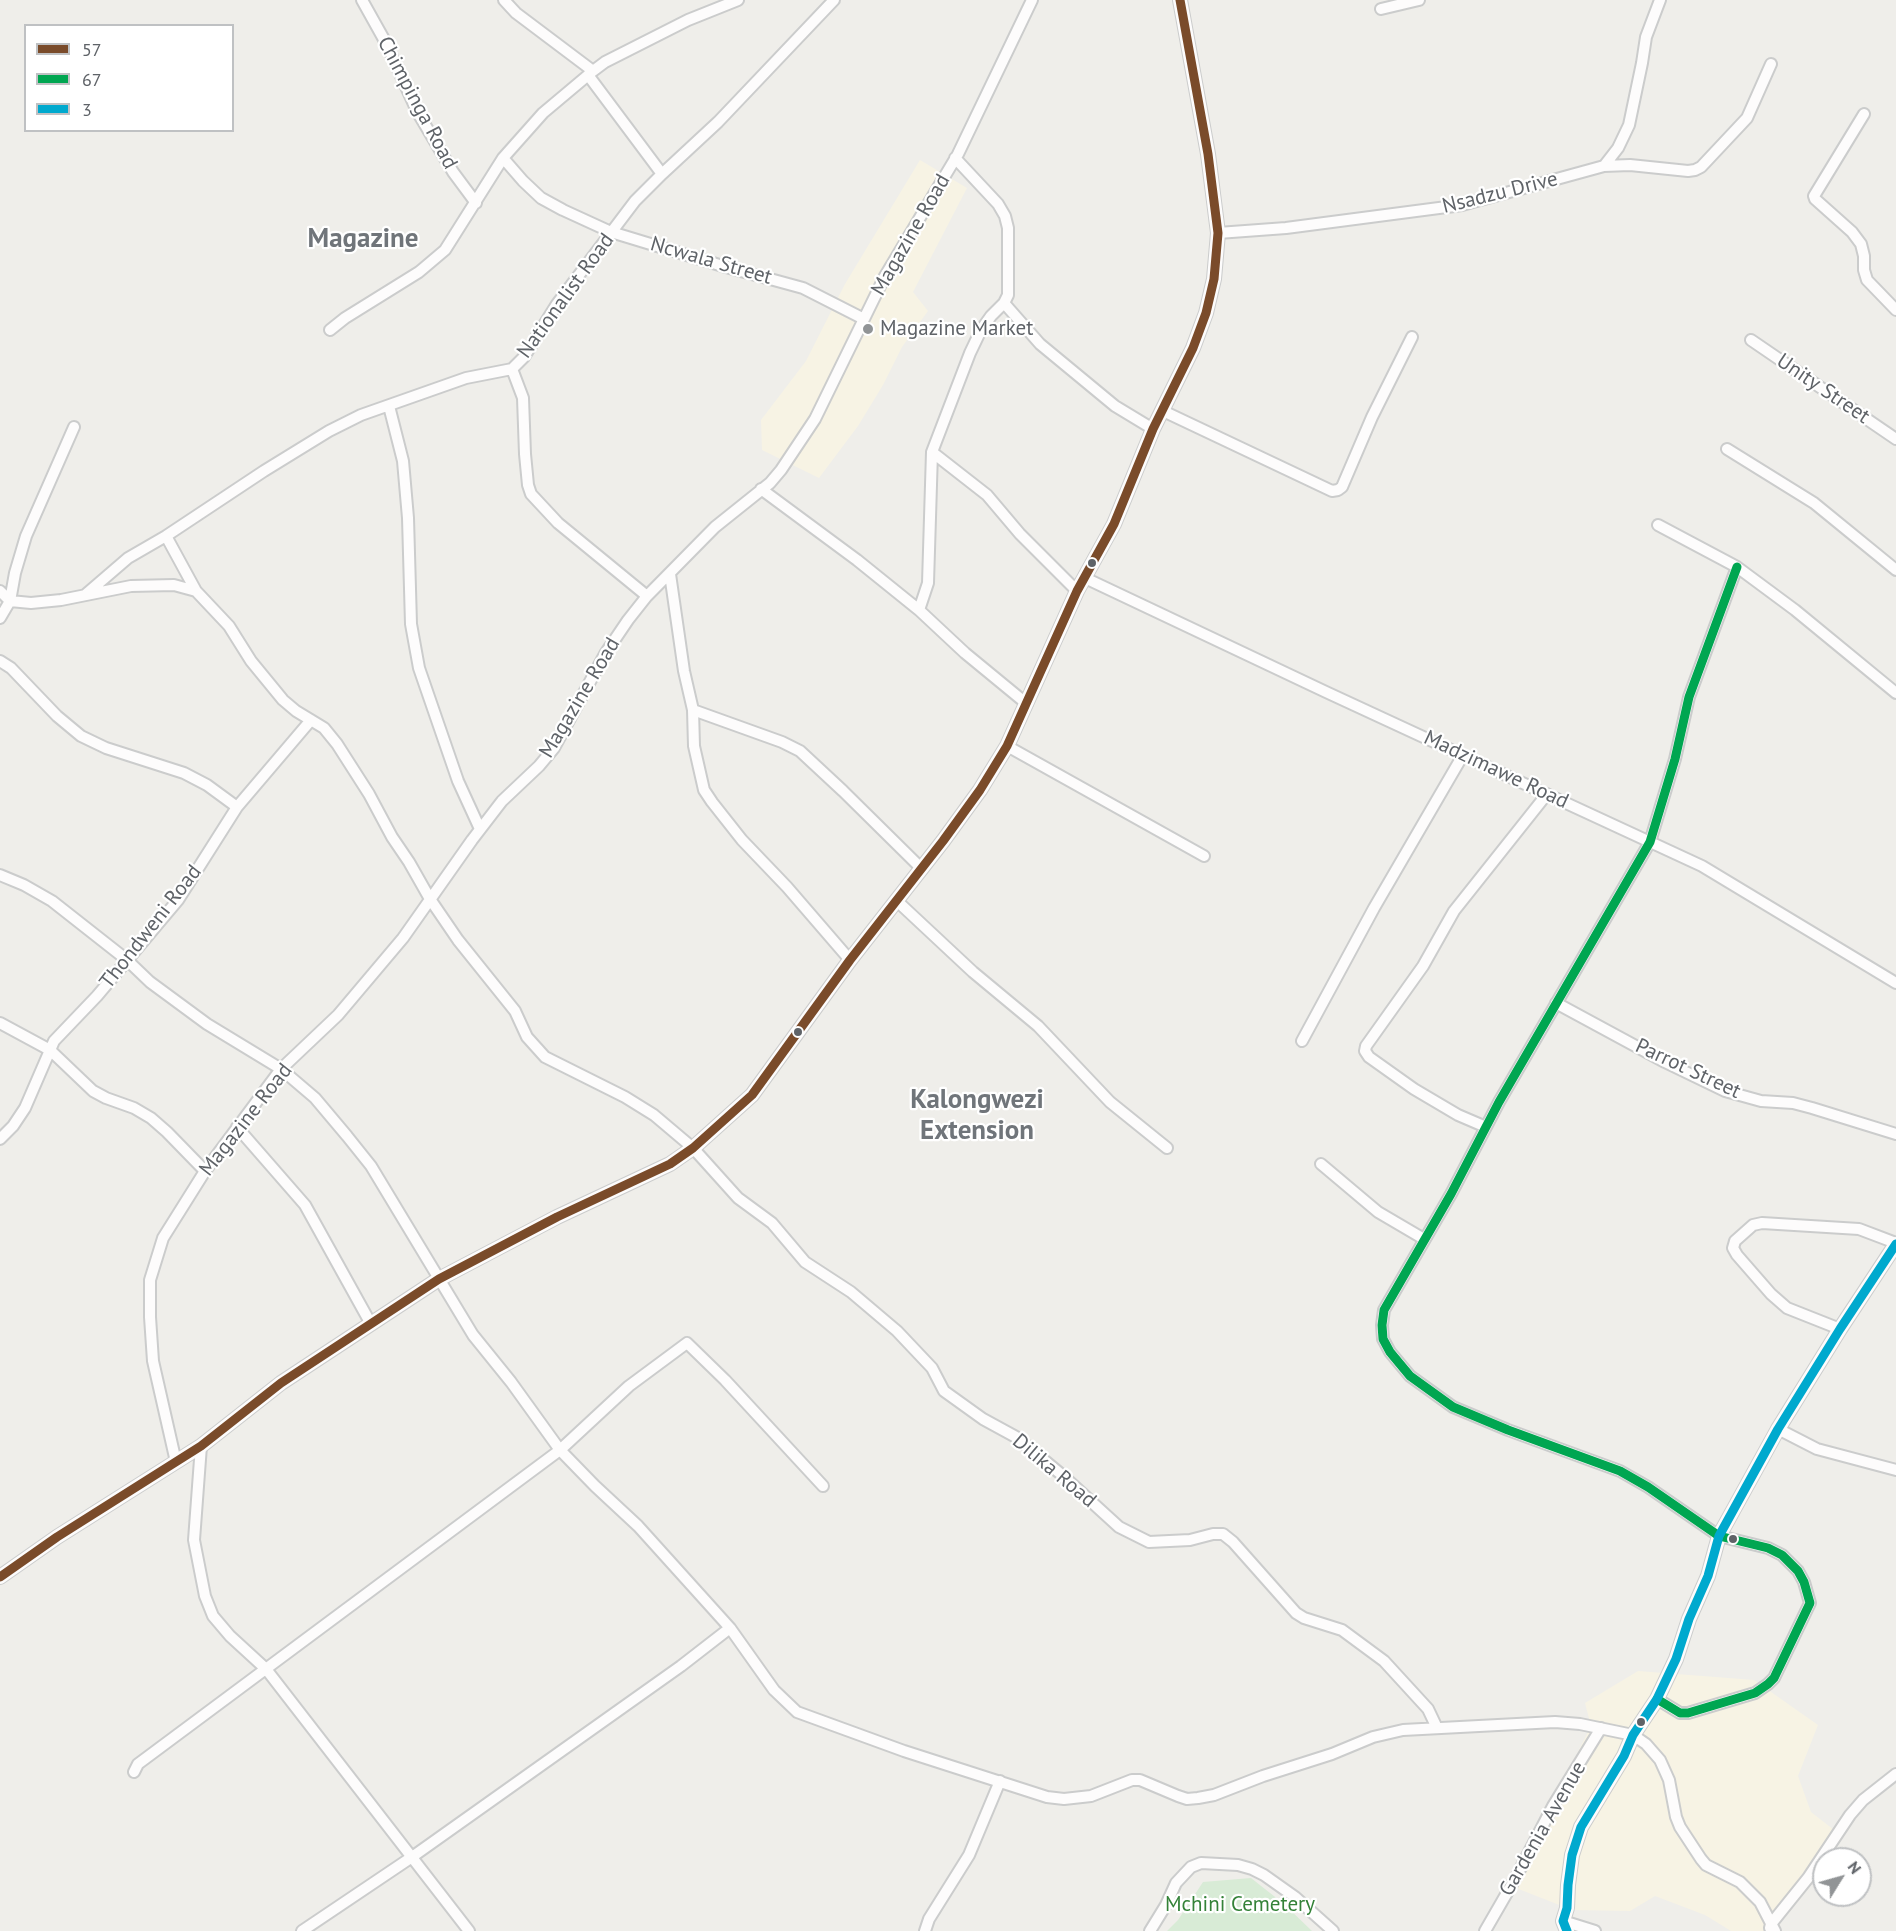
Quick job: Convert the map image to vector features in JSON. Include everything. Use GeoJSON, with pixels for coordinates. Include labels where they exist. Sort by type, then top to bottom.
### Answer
{"type":"FeatureCollection","features":[{"type":"Feature","properties":{"kind":"street","name":"Chimpinga Road"},"geometry":{"type":"LineString","coordinates":[[362,0],[386,43],[418,113],[453,172],[476,203]]}},
{"type":"Feature","properties":{"kind":"street"},"geometry":{"type":"LineString","coordinates":[[504,0],[516,14],[590,73],[662,174]]}},
{"type":"Feature","properties":{"kind":"street"},"geometry":{"type":"LineString","coordinates":[[330,330],[345,318],[419,272],[445,250],[503,158],[543,113],[590,73],[605,62],[688,20],[738,0]]}},
{"type":"Feature","properties":{"kind":"street","name":"Nationalist Road"},"geometry":{"type":"LineString","coordinates":[[85,596],[129,558],[329,431],[361,416],[466,378],[512,369],[524,357],[557,304],[635,201],[718,122],[834,0]]}},
{"type":"Feature","properties":{"kind":"street","name":"Magazine Road"},"geometry":{"type":"LineString","coordinates":[[177,1462],[153,1361],[150,1317],[150,1280],[163,1238],[205,1171],[281,1069],[338,1015],[403,938],[502,801],[539,766],[554,748],[605,654],[647,596],[715,527],[770,483],[782,470],[815,419],[885,276],[955,159],[1032,0]]}},
{"type":"Feature","properties":{"kind":"street"},"geometry":{"type":"LineString","coordinates":[[0,1577],[57,1537],[201,1446],[281,1383],[439,1279],[557,1217],[670,1164],[693,1148],[752,1095],[850,960],[922,869],[980,790],[1007,746],[1077,591],[1114,524],[1154,429],[1193,348],[1206,313],[1214,279],[1218,233],[1208,154],[1180,0]]}},
{"type":"Feature","properties":{"kind":"street"},"geometry":{"type":"LineString","coordinates":[[1381,9],[1419,0]]}},
{"type":"Feature","properties":{"kind":"street"},"geometry":{"type":"LineString","coordinates":[[1604,166],[1618,148],[1629,124],[1646,37],[1660,0]]}},
{"type":"Feature","properties":{"kind":"street","name":"Nsadzu Drive"},"geometry":{"type":"LineString","coordinates":[[1218,233],[1286,228],[1462,205],[1604,166],[1630,165],[1688,171],[1701,167],[1747,118],[1771,64]]}},
{"type":"Feature","properties":{"kind":"street"},"geometry":{"type":"LineString","coordinates":[[1864,114],[1814,196],[1815,200],[1852,232],[1861,244],[1867,280],[1896,310]]}},
{"type":"Feature","properties":{"kind":"street","name":"Ncwala Street"},"geometry":{"type":"LineString","coordinates":[[503,158],[541,198],[611,232],[803,288],[864,319]]}},
{"type":"Feature","properties":{"kind":"street"},"geometry":{"type":"LineString","coordinates":[[919,610],[928,583],[932,452],[981,330],[1008,295],[1008,228],[1005,216],[998,204],[955,159]]}},
{"type":"Feature","properties":{"kind":"street"},"geometry":{"type":"LineString","coordinates":[[1004,303],[1040,344],[1115,406],[1154,429]]}},
{"type":"Feature","properties":{"kind":"street"},"geometry":{"type":"LineString","coordinates":[[1163,411],[1332,491],[1338,490],[1342,487],[1372,417],[1412,337]]}},
{"type":"Feature","properties":{"kind":"street","name":"Unity Street"},"geometry":{"type":"LineString","coordinates":[[1751,340],[1896,439]]}},
{"type":"Feature","properties":{"kind":"street"},"geometry":{"type":"LineString","coordinates":[[512,369],[523,398],[525,454],[531,494],[558,523],[647,596]]}},
{"type":"Feature","properties":{"kind":"street"},"geometry":{"type":"LineString","coordinates":[[389,406],[403,461],[408,518],[411,624],[419,668],[458,781],[480,829]]}},
{"type":"Feature","properties":{"kind":"street"},"geometry":{"type":"LineString","coordinates":[[0,618],[10,601],[15,573],[26,536],[74,427]]}},
{"type":"Feature","properties":{"kind":"street"},"geometry":{"type":"LineString","coordinates":[[1727,449],[1814,503],[1896,570]]}},
{"type":"Feature","properties":{"kind":"street"},"geometry":{"type":"LineString","coordinates":[[932,452],[987,495],[1020,534],[1077,591]]}},
{"type":"Feature","properties":{"kind":"street"},"geometry":{"type":"LineString","coordinates":[[761,489],[857,560],[919,610],[965,653],[1027,704]]}},
{"type":"Feature","properties":{"kind":"street"},"geometry":{"type":"LineString","coordinates":[[1658,525],[1737,567],[1795,610],[1896,693]]}},
{"type":"Feature","properties":{"kind":"street"},"geometry":{"type":"LineString","coordinates":[[166,536],[196,591],[229,626],[251,661],[284,700],[296,711],[324,728],[337,744],[430,899],[458,940],[515,1011],[526,1037],[545,1057],[654,1114],[693,1148]]}},
{"type":"Feature","properties":{"kind":"street"},"geometry":{"type":"LineString","coordinates":[[1657,1699],[1683,1714],[1748,1696],[1760,1690],[1774,1678],[1810,1600],[1804,1582],[1791,1562],[1768,1548],[1719,1536],[1648,1487],[1620,1471],[1491,1424],[1453,1407],[1410,1376],[1389,1352],[1383,1338],[1382,1325],[1384,1310],[1556,1003],[1650,842],[1676,759],[1689,697],[1737,567]]}},
{"type":"Feature","properties":{"kind":"street"},"geometry":{"type":"LineString","coordinates":[[670,574],[684,671],[693,710],[694,746],[704,790],[742,840],[787,887],[850,960]]}},
{"type":"Feature","properties":{"kind":"street","name":"Madzimawe Road"},"geometry":{"type":"LineString","coordinates":[[1085,578],[1702,866],[1896,983]]}},
{"type":"Feature","properties":{"kind":"street"},"geometry":{"type":"LineString","coordinates":[[0,591],[10,601],[31,603],[85,596],[131,586],[174,585],[196,591]]}},
{"type":"Feature","properties":{"kind":"street"},"geometry":{"type":"LineString","coordinates":[[0,661],[81,736],[105,748],[184,773],[207,785],[237,807]]}},
{"type":"Feature","properties":{"kind":"street"},"geometry":{"type":"LineString","coordinates":[[693,710],[782,742],[800,751],[922,869]]}},
{"type":"Feature","properties":{"kind":"street","name":"Thondweni Road"},"geometry":{"type":"LineString","coordinates":[[0,1139],[13,1126],[25,1108],[50,1050],[61,1033],[97,996],[177,900],[237,807],[311,720]]}},
{"type":"Feature","properties":{"kind":"street"},"geometry":{"type":"LineString","coordinates":[[1007,746],[1204,856]]}},
{"type":"Feature","properties":{"kind":"street"},"geometry":{"type":"LineString","coordinates":[[1302,1041],[1374,908],[1462,755]]}},
{"type":"Feature","properties":{"kind":"street"},"geometry":{"type":"LineString","coordinates":[[1486,1127],[1458,1115],[1414,1089],[1369,1057],[1365,1051],[1423,966],[1454,911],[1547,794]]}},
{"type":"Feature","properties":{"kind":"street"},"geometry":{"type":"LineString","coordinates":[[0,875],[24,885],[51,901],[127,960],[150,982],[207,1024],[281,1069],[315,1098],[371,1166],[473,1335],[511,1382],[560,1450],[639,1526],[730,1628],[774,1690],[798,1712],[904,1751],[1047,1797],[1064,1799],[1083,1798],[1132,1780],[1140,1780],[1187,1799],[1214,1795],[1263,1776],[1332,1754],[1373,1737],[1403,1730],[1555,1722],[1580,1724],[1633,1735],[1652,1749],[1666,1771],[1676,1817],[1701,1859],[1706,1865],[1740,1882],[1760,1902],[1772,1929]]}},
{"type":"Feature","properties":{"kind":"street"},"geometry":{"type":"LineString","coordinates":[[897,901],[973,972],[1038,1026],[1110,1102],[1167,1148]]}},
{"type":"Feature","properties":{"kind":"street","name":"Parrot Street"},"geometry":{"type":"LineString","coordinates":[[1556,1003],[1665,1062],[1725,1091],[1761,1101],[1793,1103],[1896,1134]]}},
{"type":"Feature","properties":{"kind":"street"},"geometry":{"type":"LineString","coordinates":[[0,1023],[50,1050],[93,1091],[134,1108],[151,1118],[167,1131],[205,1171]]}},
{"type":"Feature","properties":{"kind":"street"},"geometry":{"type":"LineString","coordinates":[[237,1127],[305,1205],[371,1324]]}},
{"type":"Feature","properties":{"kind":"street","name":"Dilika Road"},"geometry":{"type":"LineString","coordinates":[[693,1148],[738,1198],[772,1223],[805,1262],[851,1292],[897,1331],[932,1368],[944,1391],[983,1419],[1016,1437],[1126,1532],[1149,1542],[1190,1540],[1223,1534],[1233,1542],[1296,1613],[1304,1618],[1342,1630],[1384,1661],[1428,1709],[1437,1728]]}},
{"type":"Feature","properties":{"kind":"street"},"geometry":{"type":"LineString","coordinates":[[1321,1164],[1377,1212],[1424,1239]]}},
{"type":"Feature","properties":{"kind":"street"},"geometry":{"type":"LineString","coordinates":[[1596,1931],[1565,1926],[1572,1855],[1581,1827],[1624,1756],[1633,1735],[1657,1699],[1676,1659],[1689,1619],[1708,1576],[1719,1536],[1778,1429],[1896,1244],[1858,1229],[1762,1223],[1753,1225],[1735,1241],[1732,1248],[1737,1255],[1779,1302],[1799,1314],[1840,1329]]}},
{"type":"Feature","properties":{"kind":"street"},"geometry":{"type":"LineString","coordinates":[[134,1772],[138,1764],[560,1450],[629,1386],[687,1343],[725,1380],[823,1486]]}},
{"type":"Feature","properties":{"kind":"street"},"geometry":{"type":"LineString","coordinates":[[1778,1429],[1817,1449],[1896,1470]]}},
{"type":"Feature","properties":{"kind":"street"},"geometry":{"type":"LineString","coordinates":[[201,1446],[194,1540],[205,1596],[213,1616],[230,1636],[266,1669],[469,1931]]}},
{"type":"Feature","properties":{"kind":"street"},"geometry":{"type":"LineString","coordinates":[[302,1931],[412,1857],[681,1666],[730,1628]]}},
{"type":"Feature","properties":{"kind":"street","name":"Gardenia Avenue"},"geometry":{"type":"LineString","coordinates":[[1485,1931],[1553,1806],[1601,1728]]}},
{"type":"Feature","properties":{"kind":"street"},"geometry":{"type":"LineString","coordinates":[[1772,1929],[1850,1815],[1863,1800],[1896,1774]]}},
{"type":"Feature","properties":{"kind":"street"},"geometry":{"type":"LineString","coordinates":[[925,1931],[929,1919],[969,1855],[1000,1781]]}},
{"type":"Feature","properties":{"kind":"street"},"geometry":{"type":"LineString","coordinates":[[1150,1931],[1176,1883],[1191,1867],[1201,1863],[1238,1865],[1264,1875],[1295,1897],[1333,1931]]}},
{"type":"Feature","properties":{"kind":"shaded area","name":"Magazine Market"},"geometry":{"type":"Polygon","coordinates":[[[920,160],[967,188],[913,292],[928,311],[902,347],[883,385],[858,426],[819,478],[762,450],[761,420],[806,361],[845,284],[920,160]]]}},
{"type":"Feature","properties":{"kind":"shaded area"},"geometry":{"type":"Polygon","coordinates":[[[1638,1671],[1754,1680],[1818,1725],[1798,1776],[1811,1812],[1838,1833],[1827,1847],[1812,1847],[1812,1865],[1774,1912],[1768,1931],[1731,1931],[1705,1915],[1655,1896],[1630,1911],[1572,1910],[1511,1886],[1591,1726],[1585,1703],[1638,1671]]]}},
{"type":"Feature","properties":{"kind":"green space","name":"Mchini Cemetery"},"geometry":{"type":"Polygon","coordinates":[[[1251,1878],[1284,1904],[1312,1931],[1167,1931],[1178,1920],[1203,1882],[1251,1878]]]}},
{"type":"Feature","properties":{"kind":"transit line","name":"57"},"geometry":{"type":"LineString","coordinates":[[0,1577],[57,1537],[201,1446],[281,1383],[439,1279],[557,1217],[670,1164],[693,1148],[752,1095],[850,960],[943,841],[980,790],[1007,746],[1077,591],[1114,524],[1153,429],[1193,348],[1206,313],[1214,279],[1218,233],[1208,154],[1180,0]]}},
{"type":"Feature","properties":{"kind":"transit line","name":"67"},"geometry":{"type":"LineString","coordinates":[[1657,1699],[1680,1713],[1688,1713],[1755,1693],[1768,1684],[1774,1678],[1810,1603],[1798,1571],[1782,1555],[1768,1548],[1719,1536],[1648,1487],[1620,1471],[1453,1407],[1410,1376],[1390,1352],[1383,1339],[1382,1325],[1384,1310],[1451,1194],[1499,1102],[1650,842],[1675,759],[1689,697],[1737,567]]}},
{"type":"Feature","properties":{"kind":"transit line","name":"3"},"geometry":{"type":"LineString","coordinates":[[1567,1931],[1563,1921],[1567,1908],[1572,1855],[1581,1827],[1624,1756],[1633,1735],[1657,1699],[1676,1659],[1689,1619],[1708,1576],[1719,1536],[1778,1429],[1896,1244]]}},
{"type":"Feature","properties":{"kind":"place","name":"Magazine Market"},"geometry":{"type":"Point","coordinates":[868,329]}},
{"type":"Feature","properties":{"kind":"district","name":"Magazine"},"geometry":{"type":"Point","coordinates":[363,239]}},
{"type":"Feature","properties":{"kind":"district","name":"Kalongwezi Extension"},"geometry":{"type":"Point","coordinates":[977,1116]}}]}
